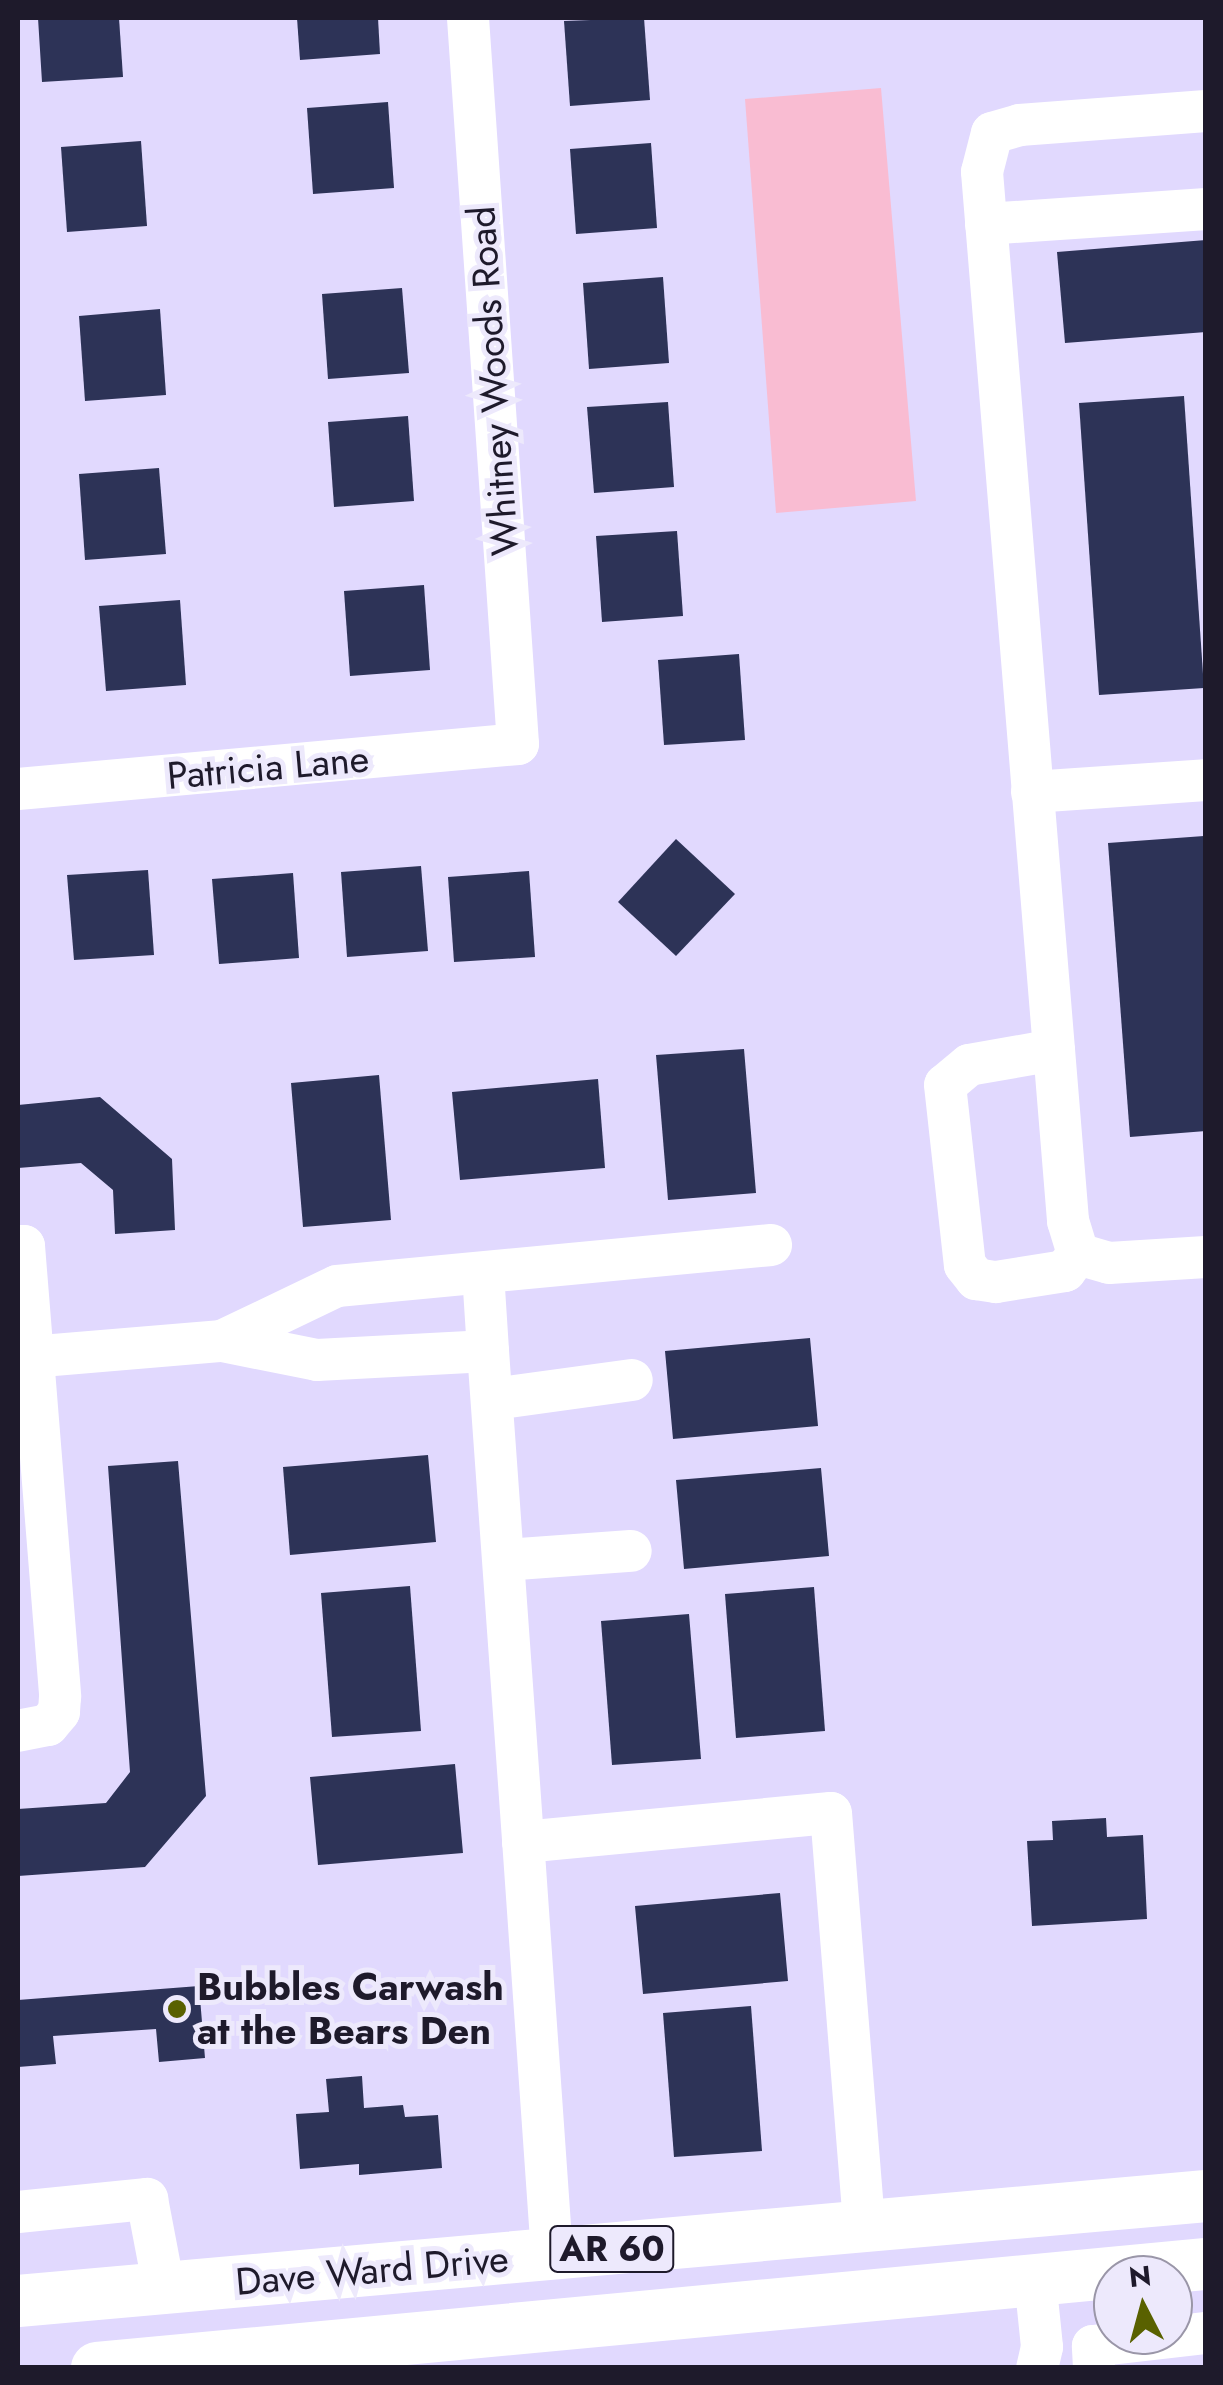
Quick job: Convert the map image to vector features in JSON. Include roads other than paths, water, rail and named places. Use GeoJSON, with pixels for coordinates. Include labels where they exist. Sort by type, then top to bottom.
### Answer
{"type":"FeatureCollection","features":[{"type":"Feature","properties":{"kind":"main road","name":"Dave Ward Drive"},"geometry":{"type":"LineString","coordinates":[[18,2301],[1206,2196]]}},
{"type":"Feature","properties":{"kind":"main road","name":"Dave Ward Drive"},"geometry":{"type":"LineString","coordinates":[[96,2368],[1206,2264]]}},
{"type":"Feature","properties":{"kind":"main road"},"geometry":{"type":"LineString","coordinates":[[18,2333],[234,2308],[279,2296],[318,2275]]}},
{"type":"Feature","properties":{"kind":"street","name":"Whitney Woods Road"},"geometry":{"type":"LineString","coordinates":[[468,18],[518,744]]}},
{"type":"Feature","properties":{"kind":"street"},"geometry":{"type":"LineString","coordinates":[[1078,1254],[1068,1222],[982,172],[992,134],[1020,125],[1206,111]]}},
{"type":"Feature","properties":{"kind":"street"},"geometry":{"type":"LineString","coordinates":[[986,224],[1206,209]]}},
{"type":"Feature","properties":{"kind":"street","name":"Patricia Lane"},"geometry":{"type":"LineString","coordinates":[[18,788],[518,744]]}},
{"type":"Feature","properties":{"kind":"street"},"geometry":{"type":"LineString","coordinates":[[1032,792],[1206,780]]}},
{"type":"Feature","properties":{"kind":"street"},"geometry":{"type":"LineString","coordinates":[[1054,1050],[969,1065],[945,1086],[965,1265],[976,1279],[996,1282],[1065,1270],[1078,1254]]}},
{"type":"Feature","properties":{"kind":"street"},"geometry":{"type":"LineString","coordinates":[[222,1341],[338,1286],[770,1245]]}},
{"type":"Feature","properties":{"kind":"street"},"geometry":{"type":"LineString","coordinates":[[18,1246],[24,1246],[36,1625],[59,1712],[48,1724],[18,1731]]}},
{"type":"Feature","properties":{"kind":"street"},"geometry":{"type":"LineString","coordinates":[[1078,1254],[1109,1263],[1206,1257]]}},
{"type":"Feature","properties":{"kind":"street"},"geometry":{"type":"LineString","coordinates":[[483,1272],[552,2254]]}},
{"type":"Feature","properties":{"kind":"street"},"geometry":{"type":"LineString","coordinates":[[26,1358],[222,1341],[317,1360],[488,1351]]}},
{"type":"Feature","properties":{"kind":"street"},"geometry":{"type":"LineString","coordinates":[[493,1399],[632,1380]]}},
{"type":"Feature","properties":{"kind":"street"},"geometry":{"type":"LineString","coordinates":[[504,1560],[630,1550]]}},
{"type":"Feature","properties":{"kind":"street"},"geometry":{"type":"LineString","coordinates":[[523,1842],[831,1813],[864,2227]]}},
{"type":"Feature","properties":{"kind":"street"},"geometry":{"type":"LineString","coordinates":[[18,2212],[147,2199],[164,2288]]}},
{"type":"Feature","properties":{"kind":"street"},"geometry":{"type":"LineString","coordinates":[[1035,2279],[1042,2347],[1037,2368]]}},
{"type":"Feature","properties":{"kind":"street"},"geometry":{"type":"LineString","coordinates":[[1094,2368],[1092,2346],[1206,2333]]}},
{"type":"Feature","properties":{"kind":"place","name":"Bubbles Carwash at the Bears Den"},"geometry":{"type":"Point","coordinates":[177,2009]}}]}
